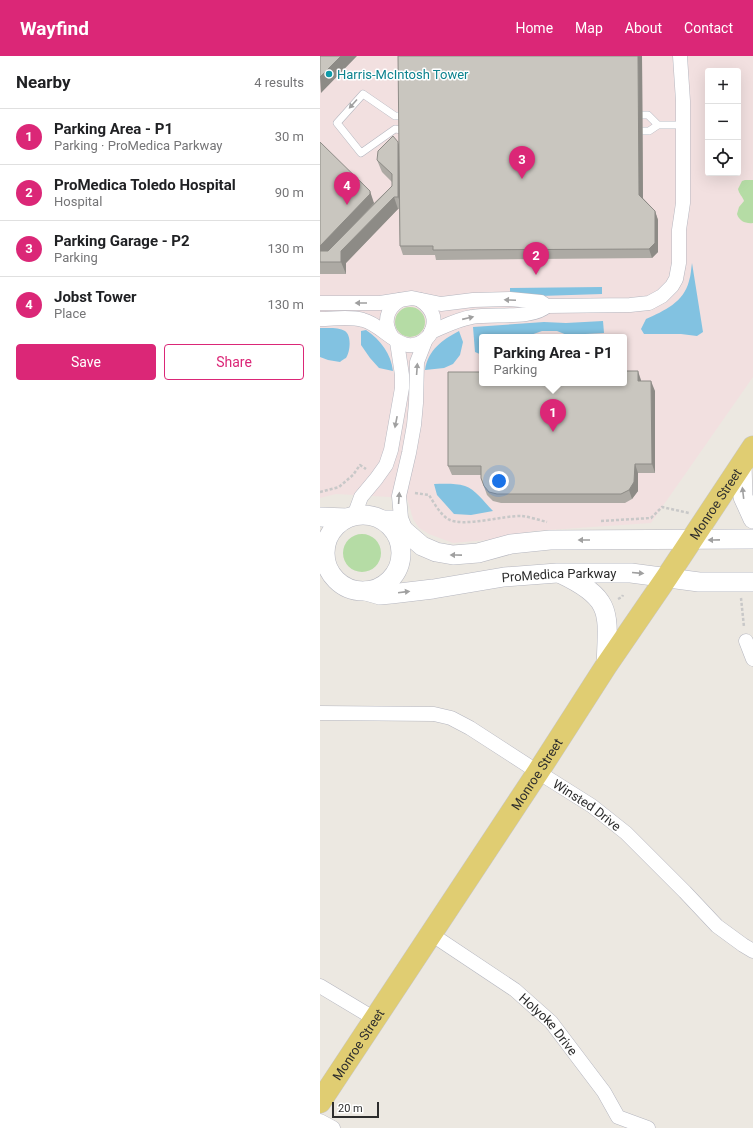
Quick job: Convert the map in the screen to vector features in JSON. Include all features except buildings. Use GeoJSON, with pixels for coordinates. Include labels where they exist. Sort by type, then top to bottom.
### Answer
{"type":"FeatureCollection","features":[{"type":"Feature","properties":{"kind":"main road","name":"Monroe Street"},"geometry":{"type":"LineString","coordinates":[[320,1102],[538,772],[606,666],[692,540],[747,455]]}},
{"type":"Feature","properties":{"kind":"street"},"geometry":{"type":"LineString","coordinates":[[320,304],[374,303],[412,298],[441,304],[473,300],[510,300],[541,302],[547,306],[630,305],[649,303],[662,296],[672,286],[678,270],[679,230],[684,203],[680,56]]}},
{"type":"Feature","properties":{"kind":"street"},"geometry":{"type":"LineString","coordinates":[[408,535],[401,518],[399,496],[414,425],[417,362],[434,320],[427,305],[417,299]]}},
{"type":"Feature","properties":{"kind":"street"},"geometry":{"type":"LineString","coordinates":[[383,520],[394,530],[400,543],[402,551],[400,566],[397,572],[387,584],[380,588],[357,590],[342,585],[332,574],[326,561],[326,546],[335,527],[350,517],[361,496],[386,465],[391,450],[402,388],[402,375],[394,340],[388,332],[386,325],[386,318],[391,307],[400,300]]}},
{"type":"Feature","properties":{"kind":"street"},"geometry":{"type":"LineString","coordinates":[[320,319],[364,320],[375,325],[394,340],[404,345],[411,345],[417,344],[429,335],[460,319],[487,315],[510,315],[541,311],[547,306]]}},
{"type":"Feature","properties":{"kind":"street"},"geometry":{"type":"LineString","coordinates":[[747,455],[743,496],[753,520]]}},
{"type":"Feature","properties":{"kind":"street"},"geometry":{"type":"LineString","coordinates":[[320,517],[350,517],[369,515],[383,520],[392,520],[408,535],[428,549],[453,555],[478,553],[511,544],[537,541],[753,539]]}},
{"type":"Feature","properties":{"kind":"street"},"geometry":{"type":"LineString","coordinates":[[558,573],[581,584],[597,597],[604,606],[608,631],[606,666]]}},
{"type":"Feature","properties":{"kind":"street","name":"ProMedica Parkway"},"geometry":{"type":"LineString","coordinates":[[320,579],[338,589],[357,590],[380,595],[434,589],[504,577],[558,573],[631,573],[699,582],[753,582]]}},
{"type":"Feature","properties":{"kind":"street"},"geometry":{"type":"LineString","coordinates":[[746,641],[753,659]]}},
{"type":"Feature","properties":{"kind":"street","name":"Winsted Drive"},"geometry":{"type":"LineString","coordinates":[[320,712],[434,714],[451,718],[470,728],[598,810],[626,834],[717,926],[753,951]]}},
{"type":"Feature","properties":{"kind":"street","name":"Holyoke Drive"},"geometry":{"type":"LineString","coordinates":[[431,934],[515,990],[552,1022],[604,1092],[614,1122],[648,1128]]}},
{"type":"Feature","properties":{"kind":"street"},"geometry":{"type":"LineString","coordinates":[[320,986],[375,1018]]}},
{"type":"Feature","properties":{"kind":"street"},"geometry":{"type":"LineString","coordinates":[[320,1120],[333,1128]]}},
{"type":"Feature","properties":{"kind":"lane"},"geometry":{"type":"LineString","coordinates":[[363,94],[399,116],[399,130],[361,153],[336,123],[363,94]]}},
{"type":"Feature","properties":{"kind":"lane"},"geometry":{"type":"LineString","coordinates":[[642,115],[648,115],[658,125]]}},
{"type":"Feature","properties":{"kind":"lane"},"geometry":{"type":"LineString","coordinates":[[642,131],[649,131],[658,125],[683,125]]}},
{"type":"Feature","properties":{"kind":"path"},"geometry":{"type":"LineString","coordinates":[[320,492],[339,487],[353,475],[360,465],[367,470]]}},
{"type":"Feature","properties":{"kind":"path"},"geometry":{"type":"LineString","coordinates":[[413,492],[429,495],[436,507],[449,519],[461,522],[511,516],[524,516],[553,524]]}},
{"type":"Feature","properties":{"kind":"path"},"geometry":{"type":"LineString","coordinates":[[598,521],[651,518],[662,506],[670,508]]}},
{"type":"Feature","properties":{"kind":"path"},"geometry":{"type":"LineString","coordinates":[[623,595],[622,597],[624,598]]}},
{"type":"Feature","properties":{"kind":"path"},"geometry":{"type":"LineString","coordinates":[[740,598],[746,641]]}},
{"type":"Feature","properties":{"kind":"shaded area"},"geometry":{"type":"Polygon","coordinates":[[[320,56],[753,56],[753,377],[651,523],[534,531],[487,540],[453,543],[429,534],[419,528],[413,519],[407,498],[336,494],[320,498],[320,56]]]}},
{"type":"Feature","properties":{"kind":"green space"},"geometry":{"type":"Polygon","coordinates":[[[753,180],[753,223],[743,222],[737,214],[739,207],[744,201],[738,189],[742,181],[753,180]]]}},
{"type":"Feature","properties":{"kind":"green space"},"geometry":{"type":"Polygon","coordinates":[[[410,307],[421,311],[425,322],[421,333],[410,337],[399,333],[395,322],[399,311],[410,307]]]}},
{"type":"Feature","properties":{"kind":"green space"},"geometry":{"type":"Polygon","coordinates":[[[362,534],[372,537],[378,543],[381,553],[378,563],[372,569],[362,572],[352,569],[346,563],[343,553],[346,543],[352,537],[362,534]]]}},
{"type":"Feature","properties":{"kind":"water"},"geometry":{"type":"Polygon","coordinates":[[[692,263],[703,332],[697,336],[681,334],[644,334],[641,329],[646,319],[660,313],[683,295],[690,279],[692,263]]]}},
{"type":"Feature","properties":{"kind":"water"},"geometry":{"type":"Polygon","coordinates":[[[602,287],[602,294],[540,296],[510,293],[510,288],[602,287]]]}},
{"type":"Feature","properties":{"kind":"water"},"geometry":{"type":"Polygon","coordinates":[[[603,321],[604,333],[564,334],[557,331],[542,331],[534,334],[479,334],[479,354],[475,352],[473,327],[544,322],[566,323],[603,321]]]}},
{"type":"Feature","properties":{"kind":"water"},"geometry":{"type":"Polygon","coordinates":[[[320,328],[340,329],[347,333],[350,344],[349,352],[346,358],[340,362],[320,357],[320,328]]]}},
{"type":"Feature","properties":{"kind":"water"},"geometry":{"type":"Polygon","coordinates":[[[366,330],[381,343],[388,353],[393,371],[379,368],[361,345],[361,331],[366,330]]]}},
{"type":"Feature","properties":{"kind":"water"},"geometry":{"type":"Polygon","coordinates":[[[459,331],[463,342],[460,355],[453,364],[444,368],[425,370],[429,357],[437,346],[459,331]]]}},
{"type":"Feature","properties":{"kind":"water"},"geometry":{"type":"Polygon","coordinates":[[[434,484],[457,484],[465,486],[476,493],[493,511],[471,515],[454,514],[437,495],[434,484]]]}},
{"type":"Feature","properties":{"kind":"place","name":"Harris-McIntosh Tower"},"geometry":{"type":"Point","coordinates":[329,74]}},
{"type":"Feature","properties":{"kind":"place","name":"Parking Garage - P2"},"geometry":{"type":"Point","coordinates":[522,179]}},
{"type":"Feature","properties":{"kind":"place","name":"Jobst Tower"},"geometry":{"type":"Point","coordinates":[347,205]}},
{"type":"Feature","properties":{"kind":"place","name":"ProMedica Toledo Hospital"},"geometry":{"type":"Point","coordinates":[536,275]}},
{"type":"Feature","properties":{"kind":"place","name":"Parking Area - P1"},"geometry":{"type":"Point","coordinates":[553,432]}}]}
